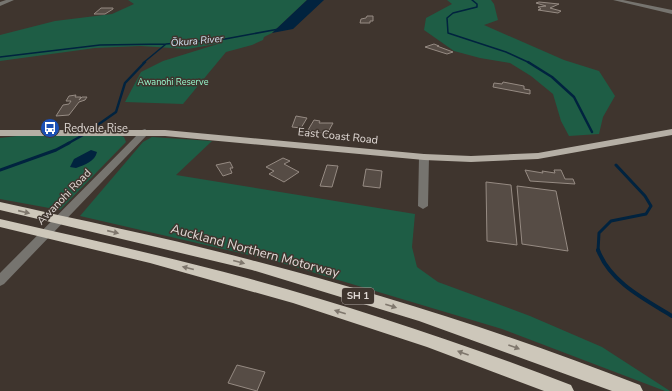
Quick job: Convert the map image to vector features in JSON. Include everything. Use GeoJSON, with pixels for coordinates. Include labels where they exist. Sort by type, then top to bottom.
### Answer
{"type":"FeatureCollection","features":[{"type":"Feature","properties":{"kind":"highway","name":"Auckland Northern Motorway"},"geometry":{"type":"LineString","coordinates":[[0,206],[213,255],[373,300],[473,332],[634,391]]}},
{"type":"Feature","properties":{"kind":"highway","name":"SH 1"},"geometry":{"type":"LineString","coordinates":[[0,223],[192,269],[277,292],[394,329],[565,391]]}},
{"type":"Feature","properties":{"kind":"main road","name":"East Coast Road"},"geometry":{"type":"LineString","coordinates":[[0,133],[145,132],[286,143],[424,157],[471,159],[538,156],[672,132]]}},
{"type":"Feature","properties":{"kind":"street"},"geometry":{"type":"LineString","coordinates":[[0,4],[11,0]]}},
{"type":"Feature","properties":{"kind":"street"},"geometry":{"type":"LineString","coordinates":[[616,0],[672,12]]}},
{"type":"Feature","properties":{"kind":"street","name":"Awanohi Road"},"geometry":{"type":"LineString","coordinates":[[0,281],[145,132]]}},
{"type":"Feature","properties":{"kind":"street"},"geometry":{"type":"LineString","coordinates":[[423,206],[424,157]]}},
{"type":"Feature","properties":{"kind":"green space","name":"Awanohi Reserve"},"geometry":{"type":"Polygon","coordinates":[[[128,0],[307,0],[272,33],[264,37],[263,40],[252,45],[226,52],[183,104],[125,102],[141,72],[163,61],[221,43],[188,49],[140,46],[95,48],[0,61],[0,35],[55,21],[112,14],[134,4],[128,0]]]}},
{"type":"Feature","properties":{"kind":"green space"},"geometry":{"type":"Polygon","coordinates":[[[447,0],[491,0],[494,4],[498,20],[484,25],[564,60],[599,71],[615,96],[603,117],[599,134],[569,136],[561,121],[553,94],[531,76],[510,63],[480,58],[454,51],[424,30],[426,18],[452,4],[447,0]]]}},
{"type":"Feature","properties":{"kind":"green space"},"geometry":{"type":"Polygon","coordinates":[[[26,135],[118,135],[124,137],[126,142],[60,210],[0,199],[0,138],[26,135]]]}},
{"type":"Feature","properties":{"kind":"green space"},"geometry":{"type":"Polygon","coordinates":[[[152,137],[212,141],[176,175],[415,214],[412,247],[417,267],[438,282],[530,316],[602,347],[670,391],[665,391],[502,329],[275,261],[80,216],[143,142],[152,137]]]}},
{"type":"Feature","properties":{"kind":"water"},"geometry":{"type":"Polygon","coordinates":[[[307,0],[324,0],[293,29],[272,33],[307,0]]]}},
{"type":"Feature","properties":{"kind":"water"},"geometry":{"type":"Polygon","coordinates":[[[91,150],[97,152],[92,160],[76,168],[70,167],[74,159],[91,150]]]}},
{"type":"Feature","properties":{"kind":"building"},"geometry":{"type":"Polygon","coordinates":[[[536,3],[559,4],[550,8],[561,11],[558,13],[538,10],[541,9],[538,7],[546,6],[536,3]]]}},
{"type":"Feature","properties":{"kind":"building"},"geometry":{"type":"Polygon","coordinates":[[[101,8],[113,9],[105,14],[94,14],[101,8]]]}},
{"type":"Feature","properties":{"kind":"building"},"geometry":{"type":"Polygon","coordinates":[[[367,16],[373,16],[373,21],[370,21],[370,23],[360,23],[361,19],[366,18],[367,16]]]}},
{"type":"Feature","properties":{"kind":"building"},"geometry":{"type":"Polygon","coordinates":[[[434,44],[453,52],[447,54],[425,47],[434,44]]]}},
{"type":"Feature","properties":{"kind":"building"},"geometry":{"type":"Polygon","coordinates":[[[503,82],[524,86],[524,89],[530,90],[530,94],[493,87],[494,83],[502,84],[503,82]]]}},
{"type":"Feature","properties":{"kind":"building"},"geometry":{"type":"Polygon","coordinates":[[[76,95],[75,97],[81,97],[79,100],[82,97],[87,97],[85,100],[79,102],[69,115],[56,116],[63,105],[69,104],[71,101],[66,101],[69,96],[76,95]]]}},
{"type":"Feature","properties":{"kind":"building"},"geometry":{"type":"Polygon","coordinates":[[[296,116],[307,118],[301,128],[292,127],[296,116]]]}},
{"type":"Feature","properties":{"kind":"building"},"geometry":{"type":"Polygon","coordinates":[[[314,120],[320,121],[319,123],[333,123],[327,134],[308,130],[314,120]]]}},
{"type":"Feature","properties":{"kind":"building"},"geometry":{"type":"Polygon","coordinates":[[[283,158],[290,161],[284,164],[299,172],[284,182],[269,174],[274,171],[266,167],[283,158]]]}},
{"type":"Feature","properties":{"kind":"building"},"geometry":{"type":"Polygon","coordinates":[[[230,162],[233,168],[230,168],[232,173],[223,176],[216,165],[230,162]]]}},
{"type":"Feature","properties":{"kind":"building"},"geometry":{"type":"Polygon","coordinates":[[[327,165],[338,166],[332,187],[320,186],[327,165]]]}},
{"type":"Feature","properties":{"kind":"building"},"geometry":{"type":"Polygon","coordinates":[[[366,169],[382,171],[380,188],[363,186],[366,169]]]}},
{"type":"Feature","properties":{"kind":"building"},"geometry":{"type":"Polygon","coordinates":[[[525,170],[555,173],[554,170],[561,170],[565,179],[573,179],[575,184],[530,181],[525,170]]]}},
{"type":"Feature","properties":{"kind":"building"},"geometry":{"type":"Polygon","coordinates":[[[486,182],[511,185],[517,245],[487,241],[486,182]]]}},
{"type":"Feature","properties":{"kind":"building"},"geometry":{"type":"Polygon","coordinates":[[[517,186],[556,191],[568,251],[522,244],[517,186]]]}},
{"type":"Feature","properties":{"kind":"building"},"geometry":{"type":"Polygon","coordinates":[[[237,365],[265,372],[257,391],[228,383],[237,365]]]}},
{"type":"Feature","properties":{"kind":"waterway"},"geometry":{"type":"LineString","coordinates":[[472,0],[477,4],[477,7],[453,13],[447,18],[448,33],[506,52],[528,62]]}},
{"type":"Feature","properties":{"kind":"waterway","name":"Ōkura River"},"geometry":{"type":"LineString","coordinates":[[166,44],[225,39],[279,29]]}},
{"type":"Feature","properties":{"kind":"waterway"},"geometry":{"type":"LineString","coordinates":[[0,57],[100,45],[166,44]]}},
{"type":"Feature","properties":{"kind":"waterway","name":"Ōkura River"},"geometry":{"type":"LineString","coordinates":[[143,63],[166,44]]}},
{"type":"Feature","properties":{"kind":"waterway","name":"Ōkura River"},"geometry":{"type":"LineString","coordinates":[[89,131],[116,112],[125,83],[145,62]]}},
{"type":"Feature","properties":{"kind":"waterway"},"geometry":{"type":"LineString","coordinates":[[528,62],[552,77],[574,97],[592,132]]}},
{"type":"Feature","properties":{"kind":"waterway","name":"Ōkura River"},"geometry":{"type":"LineString","coordinates":[[67,144],[83,135]]}},
{"type":"Feature","properties":{"kind":"waterway","name":"Ōkura River"},"geometry":{"type":"LineString","coordinates":[[0,170],[56,150],[69,143]]}},
{"type":"Feature","properties":{"kind":"waterway"},"geometry":{"type":"LineString","coordinates":[[598,250],[599,233],[611,221],[646,214],[651,206],[645,196],[616,165]]}},
{"type":"Feature","properties":{"kind":"waterway"},"geometry":{"type":"LineString","coordinates":[[598,250],[603,261],[619,280],[629,289],[672,316]]}},
{"type":"Feature","properties":{"kind":"place","name":"Redvale Rise"},"geometry":{"type":"Point","coordinates":[50,128]}}]}
